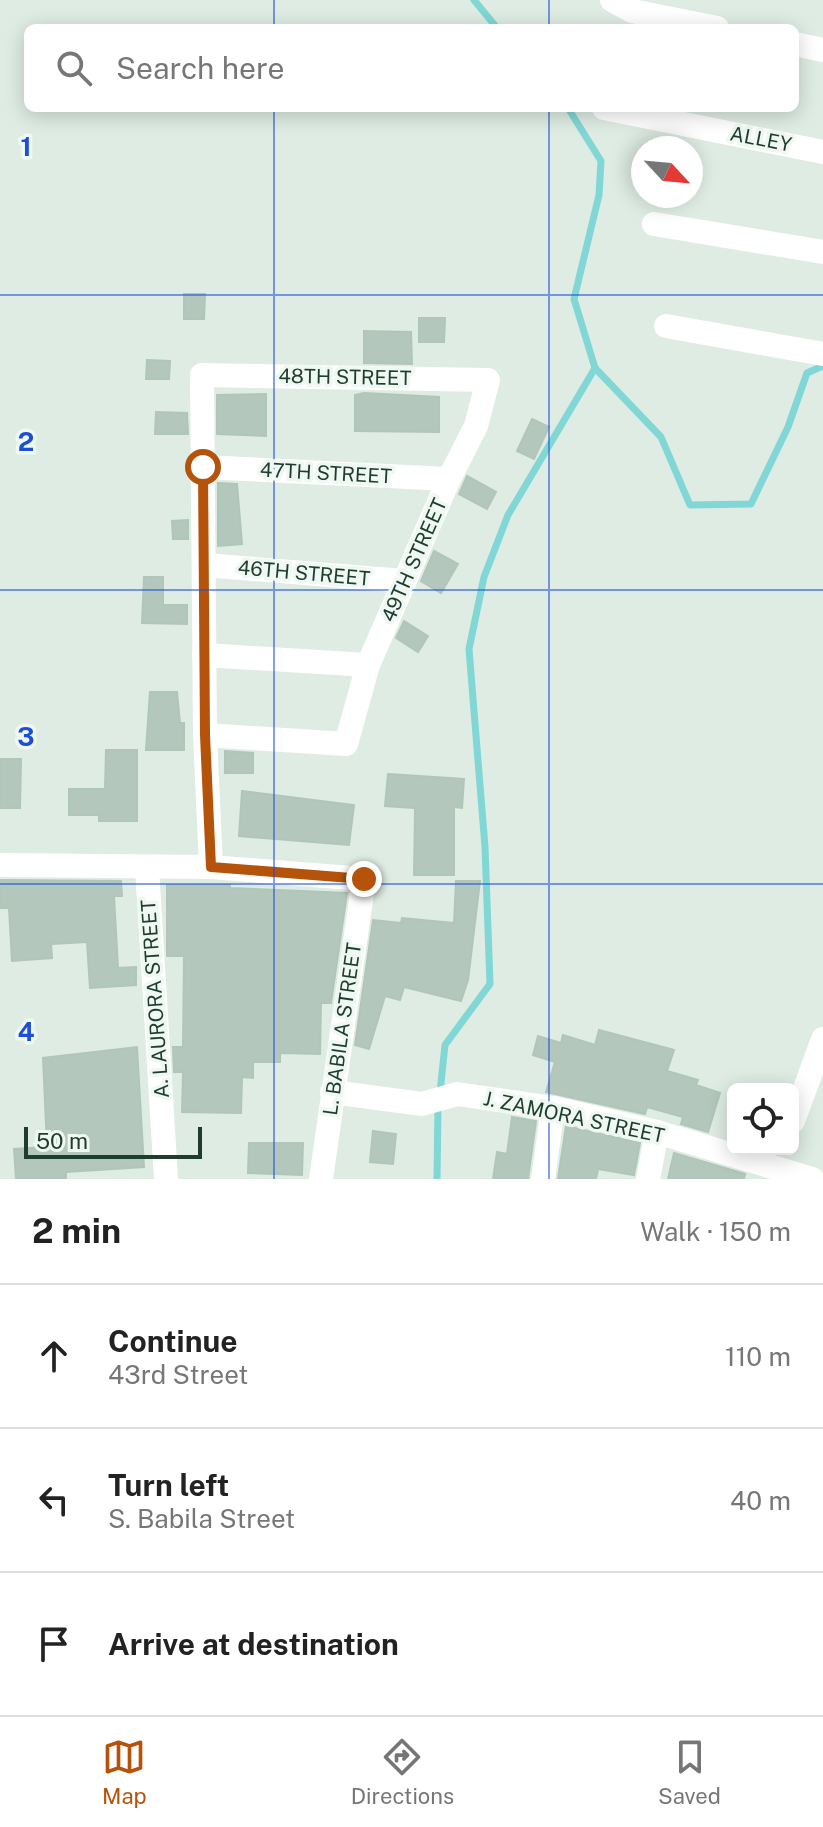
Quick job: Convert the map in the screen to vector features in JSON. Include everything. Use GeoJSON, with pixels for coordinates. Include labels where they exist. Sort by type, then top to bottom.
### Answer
{"type":"FeatureCollection","features":[{"type":"Feature","properties":{"kind":"street"},"geometry":{"type":"LineString","coordinates":[[612,0],[632,11],[697,24]]}},
{"type":"Feature","properties":{"kind":"street"},"geometry":{"type":"LineString","coordinates":[[799,45],[823,50]]}},
{"type":"Feature","properties":{"kind":"street","name":"ALLEY"},"geometry":{"type":"LineString","coordinates":[[624,112],[823,152]]}},
{"type":"Feature","properties":{"kind":"street"},"geometry":{"type":"LineString","coordinates":[[654,224],[823,252]]}},
{"type":"Feature","properties":{"kind":"street"},"geometry":{"type":"LineString","coordinates":[[666,326],[823,354]]}},
{"type":"Feature","properties":{"kind":"street","name":"48TH STREET"},"geometry":{"type":"LineString","coordinates":[[203,467],[202,375],[488,380]]}},
{"type":"Feature","properties":{"kind":"street","name":"49TH STREET"},"geometry":{"type":"LineString","coordinates":[[205,735],[346,744],[368,665],[449,479],[476,426],[488,380]]}},
{"type":"Feature","properties":{"kind":"street"},"geometry":{"type":"LineString","coordinates":[[0,865],[211,867],[205,735],[203,467]]}},
{"type":"Feature","properties":{"kind":"street","name":"47TH STREET"},"geometry":{"type":"LineString","coordinates":[[203,467],[449,479]]}},
{"type":"Feature","properties":{"kind":"street","name":"46TH STREET"},"geometry":{"type":"LineString","coordinates":[[204,565],[405,581]]}},
{"type":"Feature","properties":{"kind":"street"},"geometry":{"type":"LineString","coordinates":[[204,655],[368,665]]}},
{"type":"Feature","properties":{"kind":"street","name":"L. BABILA STREET"},"geometry":{"type":"LineString","coordinates":[[211,867],[364,879],[321,1179]]}},
{"type":"Feature","properties":{"kind":"street","name":"A. LAURORA STREET"},"geometry":{"type":"LineString","coordinates":[[147,868],[166,1179]]}},
{"type":"Feature","properties":{"kind":"street"},"geometry":{"type":"LineString","coordinates":[[799,1106],[821,1052]]}},
{"type":"Feature","properties":{"kind":"street","name":"J. ZAMORA STREET"},"geometry":{"type":"LineString","coordinates":[[332,1092],[422,1104],[457,1094],[553,1108],[657,1132],[761,1172],[812,1179]]}},
{"type":"Feature","properties":{"kind":"street"},"geometry":{"type":"LineString","coordinates":[[543,1179],[553,1108]]}},
{"type":"Feature","properties":{"kind":"street"},"geometry":{"type":"LineString","coordinates":[[648,1179],[657,1132]]}},
{"type":"Feature","properties":{"kind":"building"},"geometry":{"type":"Polygon","coordinates":[[[184,294],[205,294],[204,319],[184,319],[184,294]]]}},
{"type":"Feature","properties":{"kind":"building"},"geometry":{"type":"Polygon","coordinates":[[[419,318],[445,318],[444,342],[419,342],[419,318]]]}},
{"type":"Feature","properties":{"kind":"building"},"geometry":{"type":"Polygon","coordinates":[[[364,331],[411,332],[412,364],[364,363],[364,331]]]}},
{"type":"Feature","properties":{"kind":"building"},"geometry":{"type":"Polygon","coordinates":[[[147,360],[170,361],[169,379],[146,379],[147,360]]]}},
{"type":"Feature","properties":{"kind":"building"},"geometry":{"type":"Polygon","coordinates":[[[266,394],[266,436],[217,434],[217,395],[266,394]]]}},
{"type":"Feature","properties":{"kind":"building"},"geometry":{"type":"Polygon","coordinates":[[[355,395],[439,397],[439,432],[355,431],[355,395]]]}},
{"type":"Feature","properties":{"kind":"building"},"geometry":{"type":"Polygon","coordinates":[[[156,412],[187,413],[188,434],[155,434],[156,412]]]}},
{"type":"Feature","properties":{"kind":"building"},"geometry":{"type":"Polygon","coordinates":[[[532,419],[549,427],[534,459],[517,451],[532,419]]]}},
{"type":"Feature","properties":{"kind":"building"},"geometry":{"type":"Polygon","coordinates":[[[467,476],[496,492],[487,509],[459,494],[467,476]]]}},
{"type":"Feature","properties":{"kind":"building"},"geometry":{"type":"Polygon","coordinates":[[[218,483],[237,484],[242,544],[218,546],[218,483]]]}},
{"type":"Feature","properties":{"kind":"building"},"geometry":{"type":"Polygon","coordinates":[[[188,520],[188,539],[173,539],[172,521],[188,520]]]}},
{"type":"Feature","properties":{"kind":"building"},"geometry":{"type":"Polygon","coordinates":[[[434,551],[458,564],[441,593],[421,581],[434,551]]]}},
{"type":"Feature","properties":{"kind":"building"},"geometry":{"type":"Polygon","coordinates":[[[144,577],[163,577],[163,605],[187,605],[187,624],[142,623],[144,577]]]}},
{"type":"Feature","properties":{"kind":"building"},"geometry":{"type":"Polygon","coordinates":[[[404,621],[428,636],[418,652],[396,638],[404,621]]]}},
{"type":"Feature","properties":{"kind":"building"},"geometry":{"type":"Polygon","coordinates":[[[150,692],[177,692],[180,723],[184,723],[184,750],[146,750],[150,692]]]}},
{"type":"Feature","properties":{"kind":"building"},"geometry":{"type":"Polygon","coordinates":[[[106,750],[137,750],[137,821],[99,821],[99,815],[69,815],[69,789],[105,789],[106,750]]]}},
{"type":"Feature","properties":{"kind":"building"},"geometry":{"type":"Polygon","coordinates":[[[225,751],[253,753],[253,773],[225,773],[225,751]]]}},
{"type":"Feature","properties":{"kind":"building"},"geometry":{"type":"Polygon","coordinates":[[[0,759],[21,759],[20,808],[0,808],[0,759]]]}},
{"type":"Feature","properties":{"kind":"building"},"geometry":{"type":"Polygon","coordinates":[[[388,774],[464,779],[462,808],[454,807],[454,875],[414,875],[415,808],[385,806],[388,774]]]}},
{"type":"Feature","properties":{"kind":"building"},"geometry":{"type":"Polygon","coordinates":[[[242,791],[354,805],[349,845],[239,836],[242,791]]]}},
{"type":"Feature","properties":{"kind":"building"},"geometry":{"type":"Polygon","coordinates":[[[0,880],[121,881],[122,896],[114,896],[118,968],[136,967],[136,985],[90,988],[87,942],[51,944],[52,958],[12,961],[9,908],[0,908],[0,880]]]}},
{"type":"Feature","properties":{"kind":"building"},"geometry":{"type":"Polygon","coordinates":[[[456,881],[480,881],[468,980],[461,1001],[404,987],[400,1000],[385,996],[369,1049],[355,1045],[373,920],[401,923],[402,918],[454,923],[456,881]]]}},
{"type":"Feature","properties":{"kind":"building"},"geometry":{"type":"Polygon","coordinates":[[[167,885],[230,885],[230,888],[347,893],[331,1003],[321,1003],[320,1054],[280,1053],[280,1062],[253,1062],[253,1078],[242,1077],[241,1113],[182,1112],[183,1072],[174,1072],[173,1047],[183,1047],[184,956],[167,956],[167,885]]]}},
{"type":"Feature","properties":{"kind":"building"},"geometry":{"type":"Polygon","coordinates":[[[599,1030],[674,1050],[667,1071],[698,1080],[696,1085],[720,1093],[708,1132],[681,1124],[683,1117],[647,1107],[645,1114],[546,1092],[555,1062],[533,1055],[538,1036],[561,1043],[563,1035],[595,1045],[599,1030]]]}},
{"type":"Feature","properties":{"kind":"building"},"geometry":{"type":"Polygon","coordinates":[[[137,1047],[144,1167],[66,1172],[66,1179],[16,1179],[14,1149],[47,1147],[43,1058],[137,1047]]]}},
{"type":"Feature","properties":{"kind":"building"},"geometry":{"type":"Polygon","coordinates":[[[512,1117],[536,1121],[528,1179],[493,1179],[497,1152],[507,1154],[512,1117]]]}},
{"type":"Feature","properties":{"kind":"building"},"geometry":{"type":"Polygon","coordinates":[[[566,1126],[640,1143],[634,1175],[598,1169],[596,1179],[558,1179],[566,1126]]]}},
{"type":"Feature","properties":{"kind":"building"},"geometry":{"type":"Polygon","coordinates":[[[373,1131],[396,1134],[393,1164],[370,1162],[373,1131]]]}},
{"type":"Feature","properties":{"kind":"building"},"geometry":{"type":"Polygon","coordinates":[[[249,1143],[303,1143],[302,1175],[248,1173],[249,1143]]]}},
{"type":"Feature","properties":{"kind":"building"},"geometry":{"type":"Polygon","coordinates":[[[674,1153],[745,1174],[744,1179],[668,1179],[674,1153]]]}},
{"type":"Feature","properties":{"kind":"waterway"},"geometry":{"type":"LineString","coordinates":[[474,0],[494,24]]}},
{"type":"Feature","properties":{"kind":"waterway"},"geometry":{"type":"LineString","coordinates":[[570,112],[601,161],[599,195],[574,299],[595,368],[661,437],[690,505],[751,504],[788,427],[807,373],[823,366]]}},
{"type":"Feature","properties":{"kind":"waterway"},"geometry":{"type":"LineString","coordinates":[[440,1092],[445,1045],[490,984],[485,847],[469,649],[484,577],[508,515],[595,368]]}},
{"type":"Feature","properties":{"kind":"waterway"},"geometry":{"type":"LineString","coordinates":[[437,1179],[438,1105]]}},
{"type":"Feature","properties":{"kind":"route"},"geometry":{"type":"LineString","coordinates":[[203,467],[205,735],[211,867],[364,879]]}}]}
